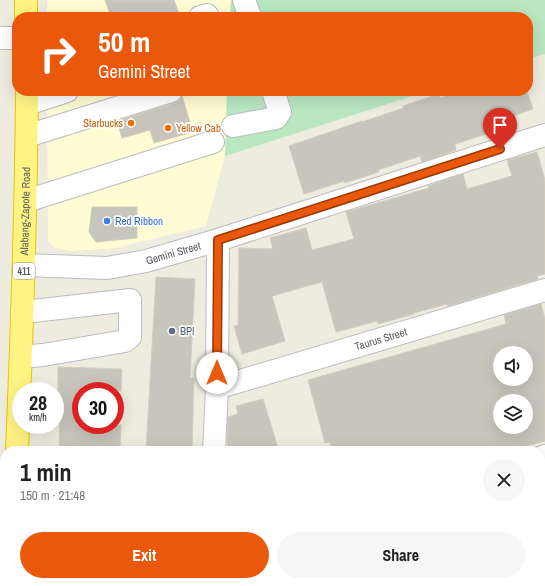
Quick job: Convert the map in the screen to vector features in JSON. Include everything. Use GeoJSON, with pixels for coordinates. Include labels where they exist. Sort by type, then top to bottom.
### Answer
{"type":"FeatureCollection","features":[{"type":"Feature","properties":{"kind":"highway"},"geometry":{"type":"LineString","coordinates":[[26,0],[26,12]]}},
{"type":"Feature","properties":{"kind":"highway","name":"Alabang-Zapote Road"},"geometry":{"type":"LineString","coordinates":[[17,446],[26,201],[27,97]]}},
{"type":"Feature","properties":{"kind":"street"},"geometry":{"type":"LineString","coordinates":[[244,0],[248,12]]}},
{"type":"Feature","properties":{"kind":"street"},"geometry":{"type":"LineString","coordinates":[[0,38],[12,38]]}},
{"type":"Feature","properties":{"kind":"street"},"geometry":{"type":"LineString","coordinates":[[27,136],[155,96]]}},
{"type":"Feature","properties":{"kind":"street"},"geometry":{"type":"LineString","coordinates":[[233,126],[276,118],[280,112],[275,96]]}},
{"type":"Feature","properties":{"kind":"street","name":"Gemini Street"},"geometry":{"type":"LineString","coordinates":[[24,264],[107,268],[146,261],[218,240],[545,135]]}},
{"type":"Feature","properties":{"kind":"street"},"geometry":{"type":"LineString","coordinates":[[26,201],[213,142]]}},
{"type":"Feature","properties":{"kind":"street"},"geometry":{"type":"LineString","coordinates":[[214,446],[217,388],[218,240]]}},
{"type":"Feature","properties":{"kind":"street","name":"Taurus Street"},"geometry":{"type":"LineString","coordinates":[[217,388],[545,290]]}},
{"type":"Feature","properties":{"kind":"street"},"geometry":{"type":"LineString","coordinates":[[21,357],[43,355],[125,340],[130,337],[130,300],[22,311]]}},
{"type":"Feature","properties":{"kind":"shaded area"},"geometry":{"type":"Polygon","coordinates":[[[47,0],[231,0],[230,12],[47,12],[47,0]]]}},
{"type":"Feature","properties":{"kind":"shaded area"},"geometry":{"type":"Polygon","coordinates":[[[47,96],[227,96],[225,156],[206,226],[111,249],[72,251],[55,248],[48,241],[47,96]]]}},
{"type":"Feature","properties":{"kind":"green space"},"geometry":{"type":"Polygon","coordinates":[[[231,0],[545,0],[545,54],[533,58],[533,12],[230,12],[231,0]]]}},
{"type":"Feature","properties":{"kind":"green space"},"geometry":{"type":"Polygon","coordinates":[[[227,96],[412,96],[225,156],[227,96]]]}},
{"type":"Feature","properties":{"kind":"building"},"geometry":{"type":"Polygon","coordinates":[[[105,0],[174,0],[178,12],[109,12],[105,0]]]}},
{"type":"Feature","properties":{"kind":"building"},"geometry":{"type":"Polygon","coordinates":[[[182,96],[193,132],[154,143],[150,130],[122,138],[117,121],[175,103],[180,100],[182,96]]]}},
{"type":"Feature","properties":{"kind":"building"},"geometry":{"type":"Polygon","coordinates":[[[433,96],[440,96],[440,98],[446,96],[529,96],[533,109],[493,123],[496,131],[455,144],[456,150],[422,162],[420,156],[378,170],[379,172],[345,183],[344,181],[304,194],[289,146],[404,108],[403,106],[433,96]]]}},
{"type":"Feature","properties":{"kind":"building"},"geometry":{"type":"Polygon","coordinates":[[[537,152],[545,180],[545,274],[537,276],[538,279],[448,306],[447,304],[378,324],[377,321],[336,332],[322,282],[272,296],[285,341],[242,354],[234,326],[238,325],[239,248],[273,249],[270,238],[306,228],[312,250],[354,239],[346,212],[429,188],[428,186],[463,174],[467,189],[512,176],[507,160],[537,152]]]}},
{"type":"Feature","properties":{"kind":"building"},"geometry":{"type":"Polygon","coordinates":[[[92,207],[137,207],[137,238],[96,242],[89,232],[92,207]]]}},
{"type":"Feature","properties":{"kind":"building"},"geometry":{"type":"Polygon","coordinates":[[[156,277],[195,279],[190,378],[194,378],[192,446],[146,446],[156,277]]]}},
{"type":"Feature","properties":{"kind":"building"},"geometry":{"type":"Polygon","coordinates":[[[541,304],[545,319],[545,441],[527,446],[331,446],[330,442],[325,443],[308,380],[506,324],[504,315],[541,304]]]}},
{"type":"Feature","properties":{"kind":"building"},"geometry":{"type":"Polygon","coordinates":[[[58,367],[122,369],[121,382],[72,382],[72,434],[121,434],[120,446],[59,446],[59,434],[64,434],[64,382],[58,382],[58,367]]]}},
{"type":"Feature","properties":{"kind":"building"},"geometry":{"type":"Polygon","coordinates":[[[263,399],[277,446],[227,446],[228,417],[238,414],[236,406],[263,399]]]}},
{"type":"Feature","properties":{"kind":"place","name":"Starbucks"},"geometry":{"type":"Point","coordinates":[131,123]}},
{"type":"Feature","properties":{"kind":"place","name":"Yellow Cab"},"geometry":{"type":"Point","coordinates":[168,128]}},
{"type":"Feature","properties":{"kind":"place","name":"Red Ribbon"},"geometry":{"type":"Point","coordinates":[107,221]}},
{"type":"Feature","properties":{"kind":"place","name":"BPI"},"geometry":{"type":"Point","coordinates":[172,331]}},
{"type":"Feature","properties":{"kind":"route"},"geometry":{"type":"LineString","coordinates":[[217,373],[218,240],[500,149]]}}]}
